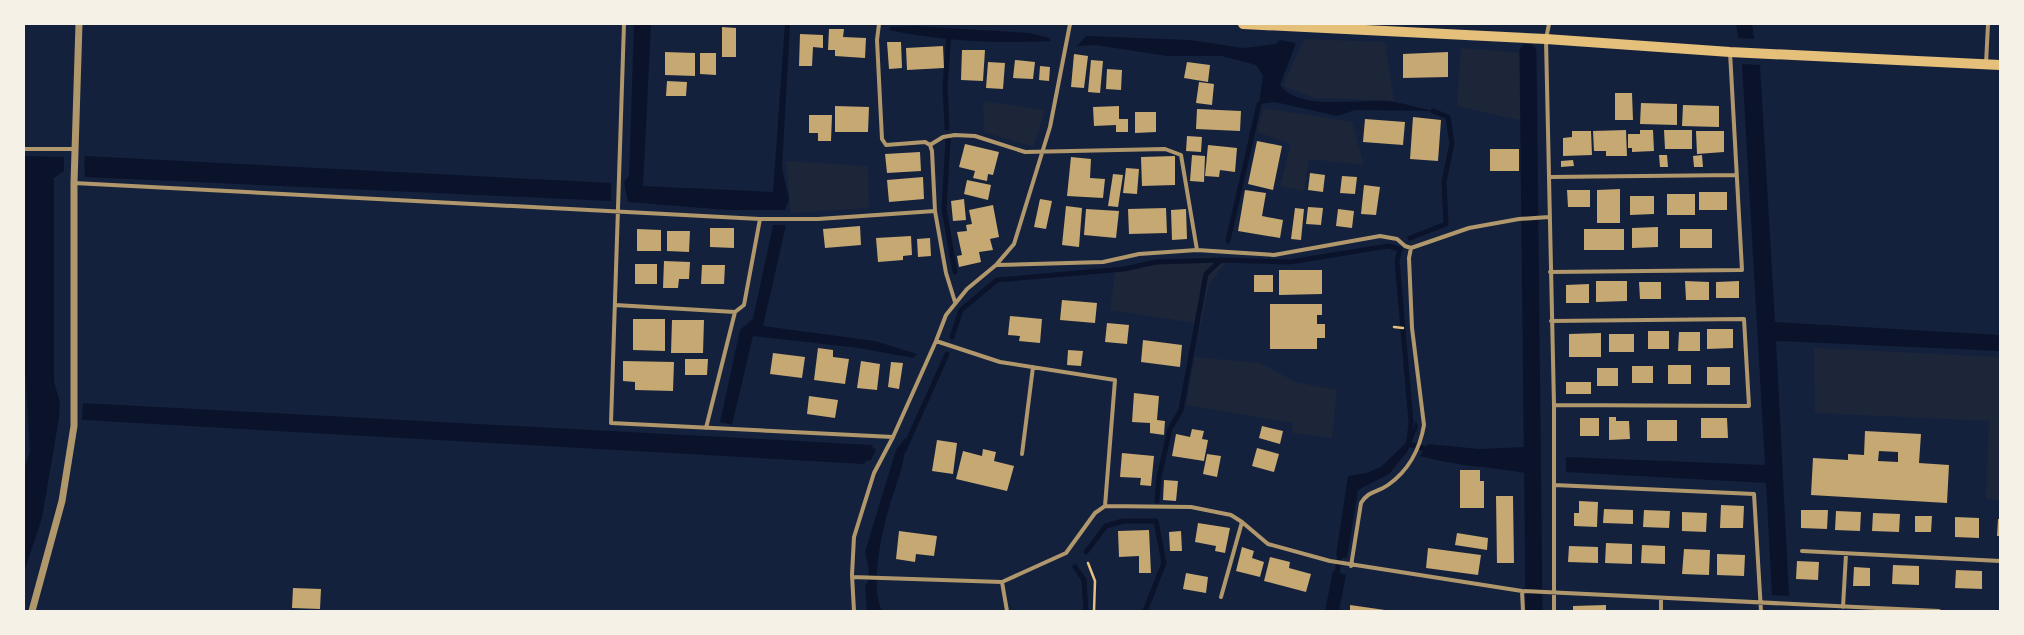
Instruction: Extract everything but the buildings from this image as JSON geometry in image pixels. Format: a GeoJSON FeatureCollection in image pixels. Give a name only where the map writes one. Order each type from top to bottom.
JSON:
{"type":"FeatureCollection","features":[{"type":"Feature","properties":{"kind":"main road"},"geometry":{"type":"LineString","coordinates":[[1243,24],[1546,39],[1730,52],[2000,65]]}},
{"type":"Feature","properties":{"kind":"street"},"geometry":{"type":"LineString","coordinates":[[32,611],[62,501],[74,426],[74,183],[79,24]]}},
{"type":"Feature","properties":{"kind":"street"},"geometry":{"type":"LineString","coordinates":[[624,24],[611,423],[893,437]]}},
{"type":"Feature","properties":{"kind":"street"},"geometry":{"type":"LineString","coordinates":[[879,24],[877,40],[882,139],[886,145],[925,142],[930,145],[932,151],[935,211],[946,273],[955,302]]}},
{"type":"Feature","properties":{"kind":"street"},"geometry":{"type":"LineString","coordinates":[[854,611],[852,577],[854,537],[874,473],[893,437],[946,315],[967,288],[996,265],[1014,244],[1050,127],[1070,24]]}},
{"type":"Feature","properties":{"kind":"street"},"geometry":{"type":"LineString","coordinates":[[1549,24],[1546,39],[1554,405],[1554,611]]}},
{"type":"Feature","properties":{"kind":"street"},"geometry":{"type":"LineString","coordinates":[[1986,64],[1988,24]]}},
{"type":"Feature","properties":{"kind":"street"},"geometry":{"type":"LineString","coordinates":[[1550,272],[1742,270],[1730,52]]}},
{"type":"Feature","properties":{"kind":"street"},"geometry":{"type":"LineString","coordinates":[[930,145],[943,137],[955,135],[975,136],[1025,152],[1165,149],[1180,155],[1197,250]]}},
{"type":"Feature","properties":{"kind":"street"},"geometry":{"type":"LineString","coordinates":[[24,149],[75,149]]}},
{"type":"Feature","properties":{"kind":"street"},"geometry":{"type":"LineString","coordinates":[[1549,177],[1736,175]]}},
{"type":"Feature","properties":{"kind":"street"},"geometry":{"type":"LineString","coordinates":[[74,183],[619,213],[760,219],[818,219],[935,211]]}},
{"type":"Feature","properties":{"kind":"street"},"geometry":{"type":"LineString","coordinates":[[996,265],[1103,262],[1139,254],[1197,250],[1274,255],[1380,236],[1397,239],[1405,246],[1411,248],[1469,228],[1519,219],[1549,217]]}},
{"type":"Feature","properties":{"kind":"street"},"geometry":{"type":"LineString","coordinates":[[706,428],[735,312],[744,305],[760,219]]}},
{"type":"Feature","properties":{"kind":"street"},"geometry":{"type":"LineString","coordinates":[[1351,566],[1361,503],[1366,495],[1387,486],[1407,468],[1422,437],[1424,425],[1412,328],[1409,258],[1411,248]]}},
{"type":"Feature","properties":{"kind":"street"},"geometry":{"type":"LineString","coordinates":[[615,305],[735,312]]}},
{"type":"Feature","properties":{"kind":"street"},"geometry":{"type":"LineString","coordinates":[[1551,321],[1744,319],[1749,406],[1554,405]]}},
{"type":"Feature","properties":{"kind":"street"},"geometry":{"type":"LineString","coordinates":[[936,341],[1000,362],[1115,380],[1105,506]]}},
{"type":"Feature","properties":{"kind":"street"},"geometry":{"type":"LineString","coordinates":[[1022,454],[1033,367]]}},
{"type":"Feature","properties":{"kind":"street"},"geometry":{"type":"LineString","coordinates":[[1554,485],[1754,494],[1761,611]]}},
{"type":"Feature","properties":{"kind":"street"},"geometry":{"type":"LineString","coordinates":[[852,577],[1002,582],[1066,553],[1095,512],[1105,506],[1191,507],[1230,515],[1242,522],[1268,544],[1330,561],[1351,566],[1522,591],[1939,611]]}},
{"type":"Feature","properties":{"kind":"street"},"geometry":{"type":"LineString","coordinates":[[1221,597],[1242,522]]}},
{"type":"Feature","properties":{"kind":"street"},"geometry":{"type":"LineString","coordinates":[[1802,552],[2000,561]]}},
{"type":"Feature","properties":{"kind":"street"},"geometry":{"type":"LineString","coordinates":[[1843,606],[1846,554]]}},
{"type":"Feature","properties":{"kind":"street"},"geometry":{"type":"LineString","coordinates":[[1002,582],[1007,611]]}},
{"type":"Feature","properties":{"kind":"street"},"geometry":{"type":"LineString","coordinates":[[1522,591],[1523,611]]}},
{"type":"Feature","properties":{"kind":"street"},"geometry":{"type":"LineString","coordinates":[[1661,598],[1661,611]]}},
{"type":"Feature","properties":{"kind":"path"},"geometry":{"type":"LineString","coordinates":[[1088,562],[1095,581],[1094,611]]}},
{"type":"Feature","properties":{"kind":"shaded area"},"geometry":{"type":"Polygon","coordinates":[[[634,24],[651,24],[643,186],[773,192],[785,24],[790,24],[782,168],[789,199],[785,210],[727,210],[628,202],[624,182],[629,176],[634,24]]]}},
{"type":"Feature","properties":{"kind":"shaded area"},"geometry":{"type":"Polygon","coordinates":[[[1736,24],[1752,24],[1754,39],[1738,38],[1736,24]]]}},
{"type":"Feature","properties":{"kind":"shaded area"},"geometry":{"type":"Polygon","coordinates":[[[915,26],[1030,33],[1049,38],[1051,41],[970,41],[929,37],[889,30],[891,27],[915,26]]]}},
{"type":"Feature","properties":{"kind":"shaded area"},"geometry":{"type":"Polygon","coordinates":[[[1086,36],[1190,40],[1243,48],[1276,44],[1280,40],[1296,43],[1280,85],[1289,93],[1300,98],[1314,101],[1385,101],[1433,111],[1355,110],[1337,116],[1275,102],[1259,104],[1263,75],[1256,65],[1222,56],[1167,56],[1095,45],[1077,46],[1086,36]]]}},
{"type":"Feature","properties":{"kind":"shaded area"},"geometry":{"type":"Polygon","coordinates":[[[1304,39],[1385,42],[1394,101],[1314,98],[1283,86],[1304,39]]]}},
{"type":"Feature","properties":{"kind":"shaded area"},"geometry":{"type":"Polygon","coordinates":[[[1461,48],[1522,53],[1523,121],[1457,106],[1461,48]]]}},
{"type":"Feature","properties":{"kind":"shaded area"},"geometry":{"type":"Polygon","coordinates":[[[1742,64],[1760,65],[1775,322],[2000,335],[2000,351],[1776,341],[1789,596],[1772,595],[1766,483],[1566,472],[1566,457],[1765,465],[1742,64]]]}},
{"type":"Feature","properties":{"kind":"shaded area"},"geometry":{"type":"Polygon","coordinates":[[[983,101],[1045,110],[1033,147],[984,132],[983,101]]]}},
{"type":"Feature","properties":{"kind":"shaded area"},"geometry":{"type":"Polygon","coordinates":[[[1264,108],[1352,122],[1364,165],[1309,159],[1304,191],[1280,186],[1291,144],[1257,132],[1264,108]]]}},
{"type":"Feature","properties":{"kind":"shaded area"},"geometry":{"type":"Polygon","coordinates":[[[24,156],[64,157],[64,171],[54,178],[54,382],[60,402],[59,418],[42,518],[24,573],[24,469],[30,452],[24,355],[24,156]]]}},
{"type":"Feature","properties":{"kind":"shaded area"},"geometry":{"type":"Polygon","coordinates":[[[85,156],[611,183],[611,201],[85,177],[85,156]]]}},
{"type":"Feature","properties":{"kind":"shaded area"},"geometry":{"type":"Polygon","coordinates":[[[786,161],[868,166],[869,208],[791,213],[786,161]]]}},
{"type":"Feature","properties":{"kind":"shaded area"},"geometry":{"type":"Polygon","coordinates":[[[773,225],[786,225],[763,326],[875,341],[917,354],[913,358],[858,348],[753,336],[732,425],[720,422],[740,330],[753,319],[773,225]]]}},
{"type":"Feature","properties":{"kind":"shaded area"},"geometry":{"type":"Polygon","coordinates":[[[1209,256],[1226,262],[1209,285],[1201,324],[1110,310],[1116,267],[1209,256]]]}},
{"type":"Feature","properties":{"kind":"shaded area"},"geometry":{"type":"Polygon","coordinates":[[[1814,348],[2000,357],[2000,500],[1986,499],[1989,421],[1815,413],[1814,348]]]}},
{"type":"Feature","properties":{"kind":"shaded area"},"geometry":{"type":"Polygon","coordinates":[[[1195,357],[1260,363],[1296,382],[1337,390],[1332,438],[1292,433],[1293,423],[1186,405],[1195,357]]]}},
{"type":"Feature","properties":{"kind":"shaded area"},"geometry":{"type":"Polygon","coordinates":[[[83,403],[873,445],[872,448],[876,449],[871,460],[866,461],[864,464],[82,420],[83,403]]]}},
{"type":"Feature","properties":{"kind":"shaded area"},"geometry":{"type":"Polygon","coordinates":[[[1416,421],[1418,427],[1407,452],[1389,474],[1358,490],[1347,558],[1336,556],[1348,476],[1366,473],[1381,467],[1407,442],[1416,421]]]}},
{"type":"Feature","properties":{"kind":"shaded area"},"geometry":{"type":"Polygon","coordinates":[[[906,437],[906,447],[900,474],[885,522],[878,562],[877,590],[882,611],[867,611],[865,586],[868,582],[869,570],[865,552],[896,450],[906,437]]]}},
{"type":"Feature","properties":{"kind":"shaded area"},"geometry":{"type":"Polygon","coordinates":[[[1428,444],[1479,449],[1526,447],[1526,473],[1459,464],[1420,456],[1428,444]]]}},
{"type":"Feature","properties":{"kind":"shaded area"},"geometry":{"type":"Polygon","coordinates":[[[1333,571],[1346,575],[1339,611],[1325,611],[1333,571]]]}},
{"type":"Feature","properties":{"kind":"waterway"},"geometry":{"type":"LineString","coordinates":[[947,128],[945,86],[949,34]]}},
{"type":"Feature","properties":{"kind":"waterway"},"geometry":{"type":"LineString","coordinates":[[1528,52],[1534,611]]}},
{"type":"Feature","properties":{"kind":"waterway"},"geometry":{"type":"LineString","coordinates":[[1228,241],[1259,104]]}},
{"type":"Feature","properties":{"kind":"waterway"},"geometry":{"type":"LineString","coordinates":[[1410,238],[1446,224],[1444,182],[1452,143],[1448,117],[1433,111]]}},
{"type":"Feature","properties":{"kind":"waterway"},"geometry":{"type":"LineString","coordinates":[[948,140],[944,209],[955,272]]}},
{"type":"Feature","properties":{"kind":"waterway"},"geometry":{"type":"LineString","coordinates":[[952,337],[961,310],[997,280],[1124,269],[1156,262],[1221,260],[1290,262],[1388,246],[1400,249],[1397,261],[1411,422],[1409,441]]}},
{"type":"Feature","properties":{"kind":"waterway"},"geometry":{"type":"LineString","coordinates":[[1157,501],[1159,477],[1170,429],[1181,410],[1206,274],[1221,260]]}},
{"type":"Feature","properties":{"kind":"waterway"},"geometry":{"type":"LineString","coordinates":[[904,450],[947,354]]}},
{"type":"Feature","properties":{"kind":"waterway"},"geometry":{"type":"LineString","coordinates":[[1408,444],[1430,450]]}},
{"type":"Feature","properties":{"kind":"waterway"},"geometry":{"type":"LineString","coordinates":[[1086,552],[1106,526],[1123,521],[1156,521],[1164,563],[1145,611]]}},
{"type":"Feature","properties":{"kind":"waterway"},"geometry":{"type":"LineString","coordinates":[[1336,578],[1341,551]]}},
{"type":"Feature","properties":{"kind":"waterway"},"geometry":{"type":"LineString","coordinates":[[1075,567],[1084,580],[1086,611]]}}]}
